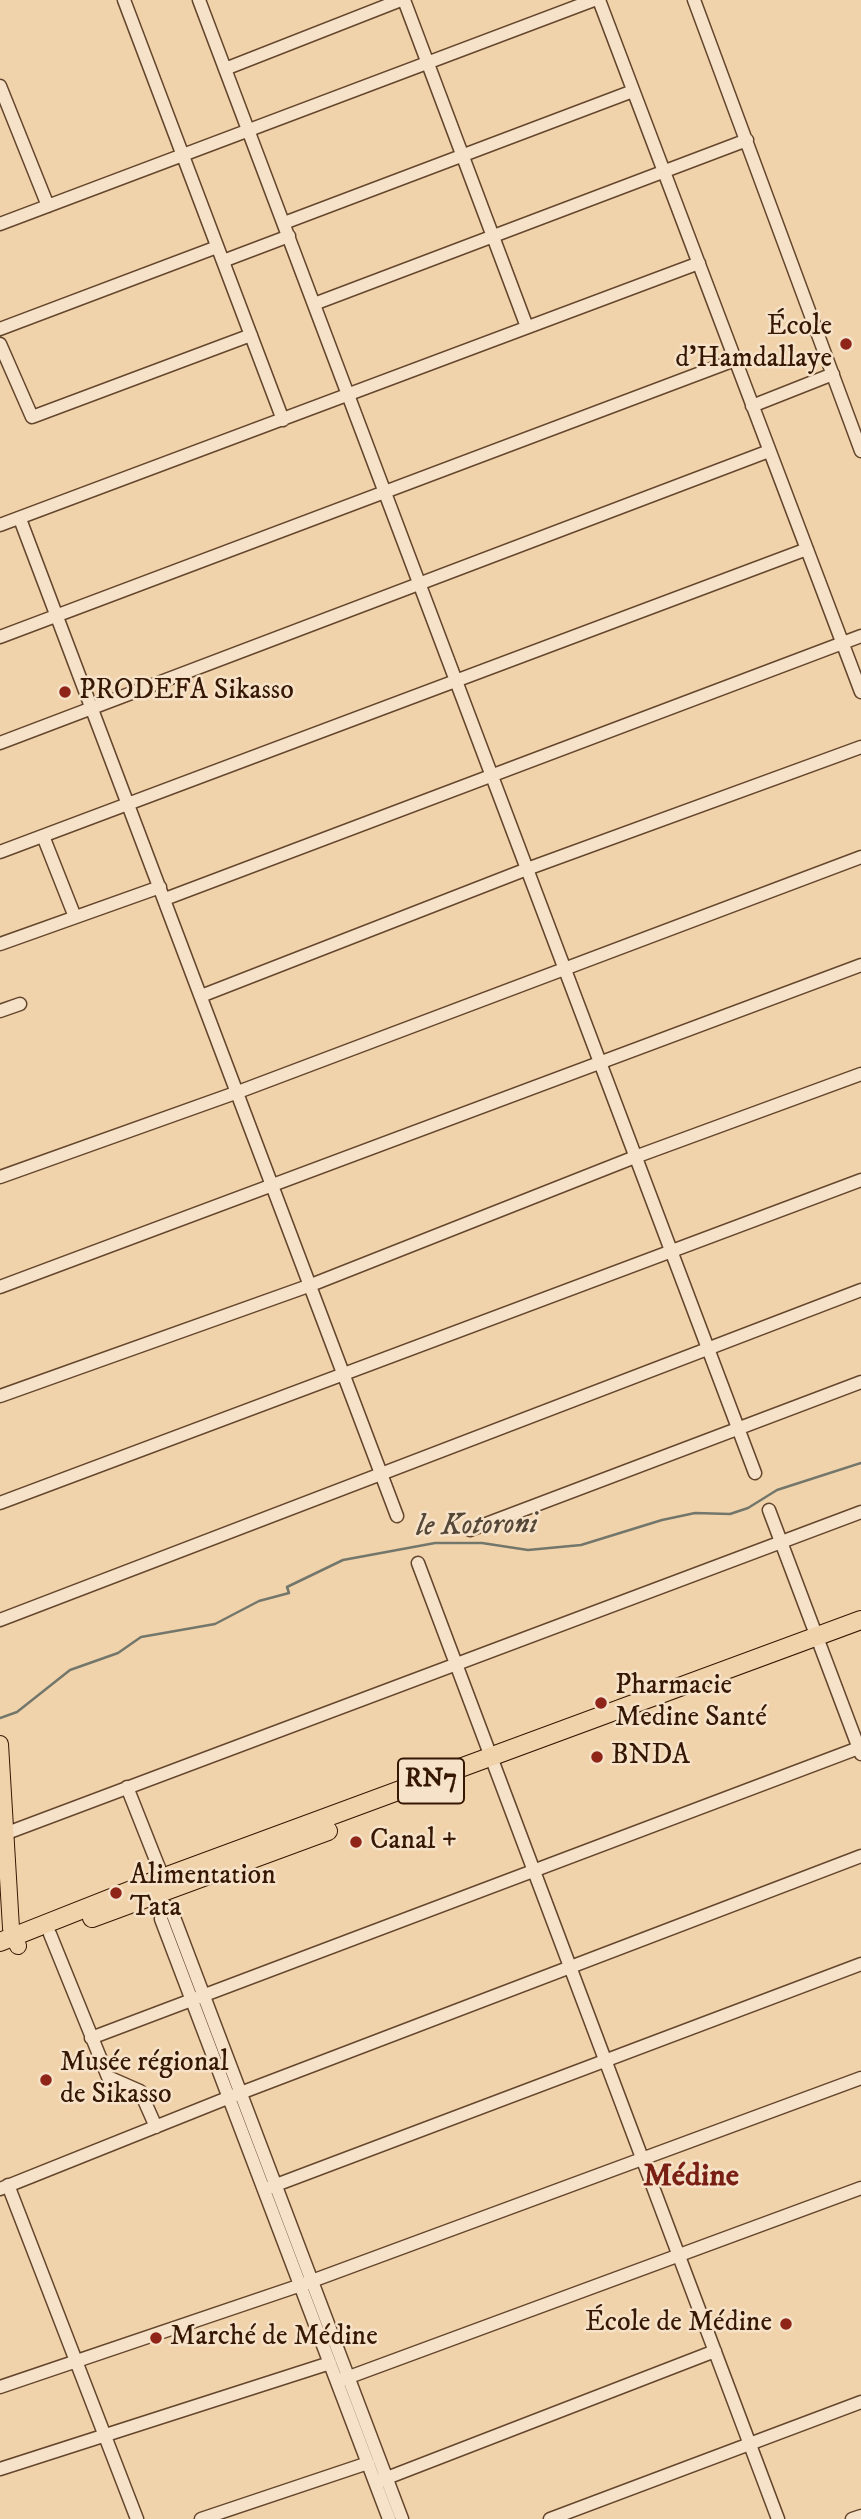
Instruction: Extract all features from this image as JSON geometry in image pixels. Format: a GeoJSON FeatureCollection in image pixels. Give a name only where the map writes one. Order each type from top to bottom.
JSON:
{"type":"FeatureCollection","features":[{"type":"Feature","properties":{"kind":"highway","name":"RN7"},"geometry":{"type":"LineString","coordinates":[[819,1643],[861,1620]]}},
{"type":"Feature","properties":{"kind":"highway","name":"RN7"},"geometry":{"type":"LineString","coordinates":[[10,1941],[50,1934],[161,1889],[819,1643],[861,1633]]}},
{"type":"Feature","properties":{"kind":"highway","name":"RN7"},"geometry":{"type":"LineString","coordinates":[[0,1953],[10,1941],[161,1889]]}},
{"type":"Feature","properties":{"kind":"main road"},"geometry":{"type":"LineString","coordinates":[[0,1744],[10,1941]]}},
{"type":"Feature","properties":{"kind":"street"},"geometry":{"type":"LineString","coordinates":[[124,0],[283,420]]}},
{"type":"Feature","properties":{"kind":"street"},"geometry":{"type":"LineString","coordinates":[[199,0],[755,1473]]}},
{"type":"Feature","properties":{"kind":"street"},"geometry":{"type":"LineString","coordinates":[[225,69],[403,0],[527,327]]}},
{"type":"Feature","properties":{"kind":"street"},"geometry":{"type":"LineString","coordinates":[[0,224],[596,0],[699,263],[861,692]]}},
{"type":"Feature","properties":{"kind":"street"},"geometry":{"type":"LineString","coordinates":[[694,0],[861,451]]}},
{"type":"Feature","properties":{"kind":"street"},"geometry":{"type":"LineString","coordinates":[[0,86],[48,206]]}},
{"type":"Feature","properties":{"kind":"street"},"geometry":{"type":"LineString","coordinates":[[284,223],[633,91]]}},
{"type":"Feature","properties":{"kind":"street"},"geometry":{"type":"LineString","coordinates":[[314,304],[747,140]]}},
{"type":"Feature","properties":{"kind":"street"},"geometry":{"type":"LineString","coordinates":[[223,261],[289,236]]}},
{"type":"Feature","properties":{"kind":"street"},"geometry":{"type":"LineString","coordinates":[[0,329],[217,247]]}},
{"type":"Feature","properties":{"kind":"street"},"geometry":{"type":"LineString","coordinates":[[0,525],[699,263]]}},
{"type":"Feature","properties":{"kind":"street"},"geometry":{"type":"LineString","coordinates":[[0,344],[32,417],[251,335]]}},
{"type":"Feature","properties":{"kind":"street"},"geometry":{"type":"LineString","coordinates":[[0,637],[735,360]]}},
{"type":"Feature","properties":{"kind":"street"},"geometry":{"type":"LineString","coordinates":[[752,407],[833,374]]}},
{"type":"Feature","properties":{"kind":"street"},"geometry":{"type":"LineString","coordinates":[[0,743],[769,451]]}},
{"type":"Feature","properties":{"kind":"street"},"geometry":{"type":"LineString","coordinates":[[20,519],[397,1516]]}},
{"type":"Feature","properties":{"kind":"street"},"geometry":{"type":"LineString","coordinates":[[0,852],[807,549]]}},
{"type":"Feature","properties":{"kind":"street"},"geometry":{"type":"LineString","coordinates":[[0,944],[75,917],[162,893],[493,775],[861,636]]}},
{"type":"Feature","properties":{"kind":"street"},"geometry":{"type":"LineString","coordinates":[[201,996],[527,869],[861,747]]}},
{"type":"Feature","properties":{"kind":"street"},"geometry":{"type":"LineString","coordinates":[[43,836],[75,917]]}},
{"type":"Feature","properties":{"kind":"street"},"geometry":{"type":"LineString","coordinates":[[0,1177],[237,1092],[861,857]]}},
{"type":"Feature","properties":{"kind":"street"},"geometry":{"type":"LineString","coordinates":[[0,1287],[272,1188],[861,965]]}},
{"type":"Feature","properties":{"kind":"street"},"geometry":{"type":"LineString","coordinates":[[0,1011],[20,1004]]}},
{"type":"Feature","properties":{"kind":"street"},"geometry":{"type":"LineString","coordinates":[[0,1396],[310,1285],[635,1157],[861,1074]]}},
{"type":"Feature","properties":{"kind":"street"},"geometry":{"type":"LineString","coordinates":[[0,1503],[861,1180]]}},
{"type":"Feature","properties":{"kind":"street"},"geometry":{"type":"LineString","coordinates":[[0,1620],[380,1472],[861,1290]]}},
{"type":"Feature","properties":{"kind":"street"},"geometry":{"type":"LineString","coordinates":[[470,1530],[861,1382]]}},
{"type":"Feature","properties":{"kind":"street"},"geometry":{"type":"LineString","coordinates":[[91,2038],[860,1750],[769,1510]]}},
{"type":"Feature","properties":{"kind":"street"},"geometry":{"type":"LineString","coordinates":[[4,1823],[127,1787],[861,1512]]}},
{"type":"Feature","properties":{"kind":"street"},"geometry":{"type":"LineString","coordinates":[[418,1563],[491,1765],[571,1968],[778,2519]]}},
{"type":"Feature","properties":{"kind":"street"},"geometry":{"type":"LineString","coordinates":[[127,1787],[161,1889],[161,1919],[198,1998],[235,2095],[381,2481],[389,2519]]}},
{"type":"Feature","properties":{"kind":"street"},"geometry":{"type":"LineString","coordinates":[[137,2519],[76,2360],[4,2187],[235,2095],[861,1856]]}},
{"type":"Feature","properties":{"kind":"street"},"geometry":{"type":"LineString","coordinates":[[50,1934],[108,2077],[140,2091],[156,2127]]}},
{"type":"Feature","properties":{"kind":"street"},"geometry":{"type":"LineString","coordinates":[[270,2188],[861,1964]]}},
{"type":"Feature","properties":{"kind":"street"},"geometry":{"type":"LineString","coordinates":[[0,2386],[306,2283],[861,2078]]}},
{"type":"Feature","properties":{"kind":"street"},"geometry":{"type":"LineString","coordinates":[[343,2380],[861,2188]]}},
{"type":"Feature","properties":{"kind":"street"},"geometry":{"type":"LineString","coordinates":[[306,2283],[330,2362],[343,2380],[368,2463],[402,2519]]}},
{"type":"Feature","properties":{"kind":"street"},"geometry":{"type":"LineString","coordinates":[[381,2481],[715,2351]]}},
{"type":"Feature","properties":{"kind":"street"},"geometry":{"type":"LineString","coordinates":[[0,2469],[106,2437],[330,2362]]}},
{"type":"Feature","properties":{"kind":"street"},"geometry":{"type":"LineString","coordinates":[[550,2519],[861,2402]]}},
{"type":"Feature","properties":{"kind":"street"},"geometry":{"type":"LineString","coordinates":[[201,2519],[368,2463]]}},
{"type":"Feature","properties":{"kind":"street"},"geometry":{"type":"LineString","coordinates":[[852,2519],[861,2516]]}},
{"type":"Feature","properties":{"kind":"waterway","name":"le Kotoroni"},"geometry":{"type":"LineString","coordinates":[[0,1718],[17,1712],[70,1670],[118,1653],[141,1637],[215,1624],[259,1601],[289,1593],[287,1587],[343,1560],[435,1543],[482,1543],[528,1550],[581,1545],[662,1520],[695,1513],[730,1514],[748,1508],[777,1490],[861,1463]]}},
{"type":"Feature","properties":{"kind":"place","name":"École d'Hamdallaye"},"geometry":{"type":"Point","coordinates":[846,344]}},
{"type":"Feature","properties":{"kind":"place","name":"PRODEFA Sikasso"},"geometry":{"type":"Point","coordinates":[65,692]}},
{"type":"Feature","properties":{"kind":"place","name":"Pharmacie Medine Santé"},"geometry":{"type":"Point","coordinates":[601,1703]}},
{"type":"Feature","properties":{"kind":"place","name":"BNDA"},"geometry":{"type":"Point","coordinates":[597,1757]}},
{"type":"Feature","properties":{"kind":"place","name":"Canal +"},"geometry":{"type":"Point","coordinates":[356,1842]}},
{"type":"Feature","properties":{"kind":"place","name":"Alimentation Tata"},"geometry":{"type":"Point","coordinates":[116,1893]}},
{"type":"Feature","properties":{"kind":"place","name":"Musée régional de Sikasso"},"geometry":{"type":"Point","coordinates":[46,2080]}},
{"type":"Feature","properties":{"kind":"place","name":"École de Médine"},"geometry":{"type":"Point","coordinates":[786,2324]}},
{"type":"Feature","properties":{"kind":"place","name":"Marché de Médine"},"geometry":{"type":"Point","coordinates":[156,2338]}},
{"type":"Feature","properties":{"kind":"district","name":"Médine"},"geometry":{"type":"Point","coordinates":[691,2178]}}]}
